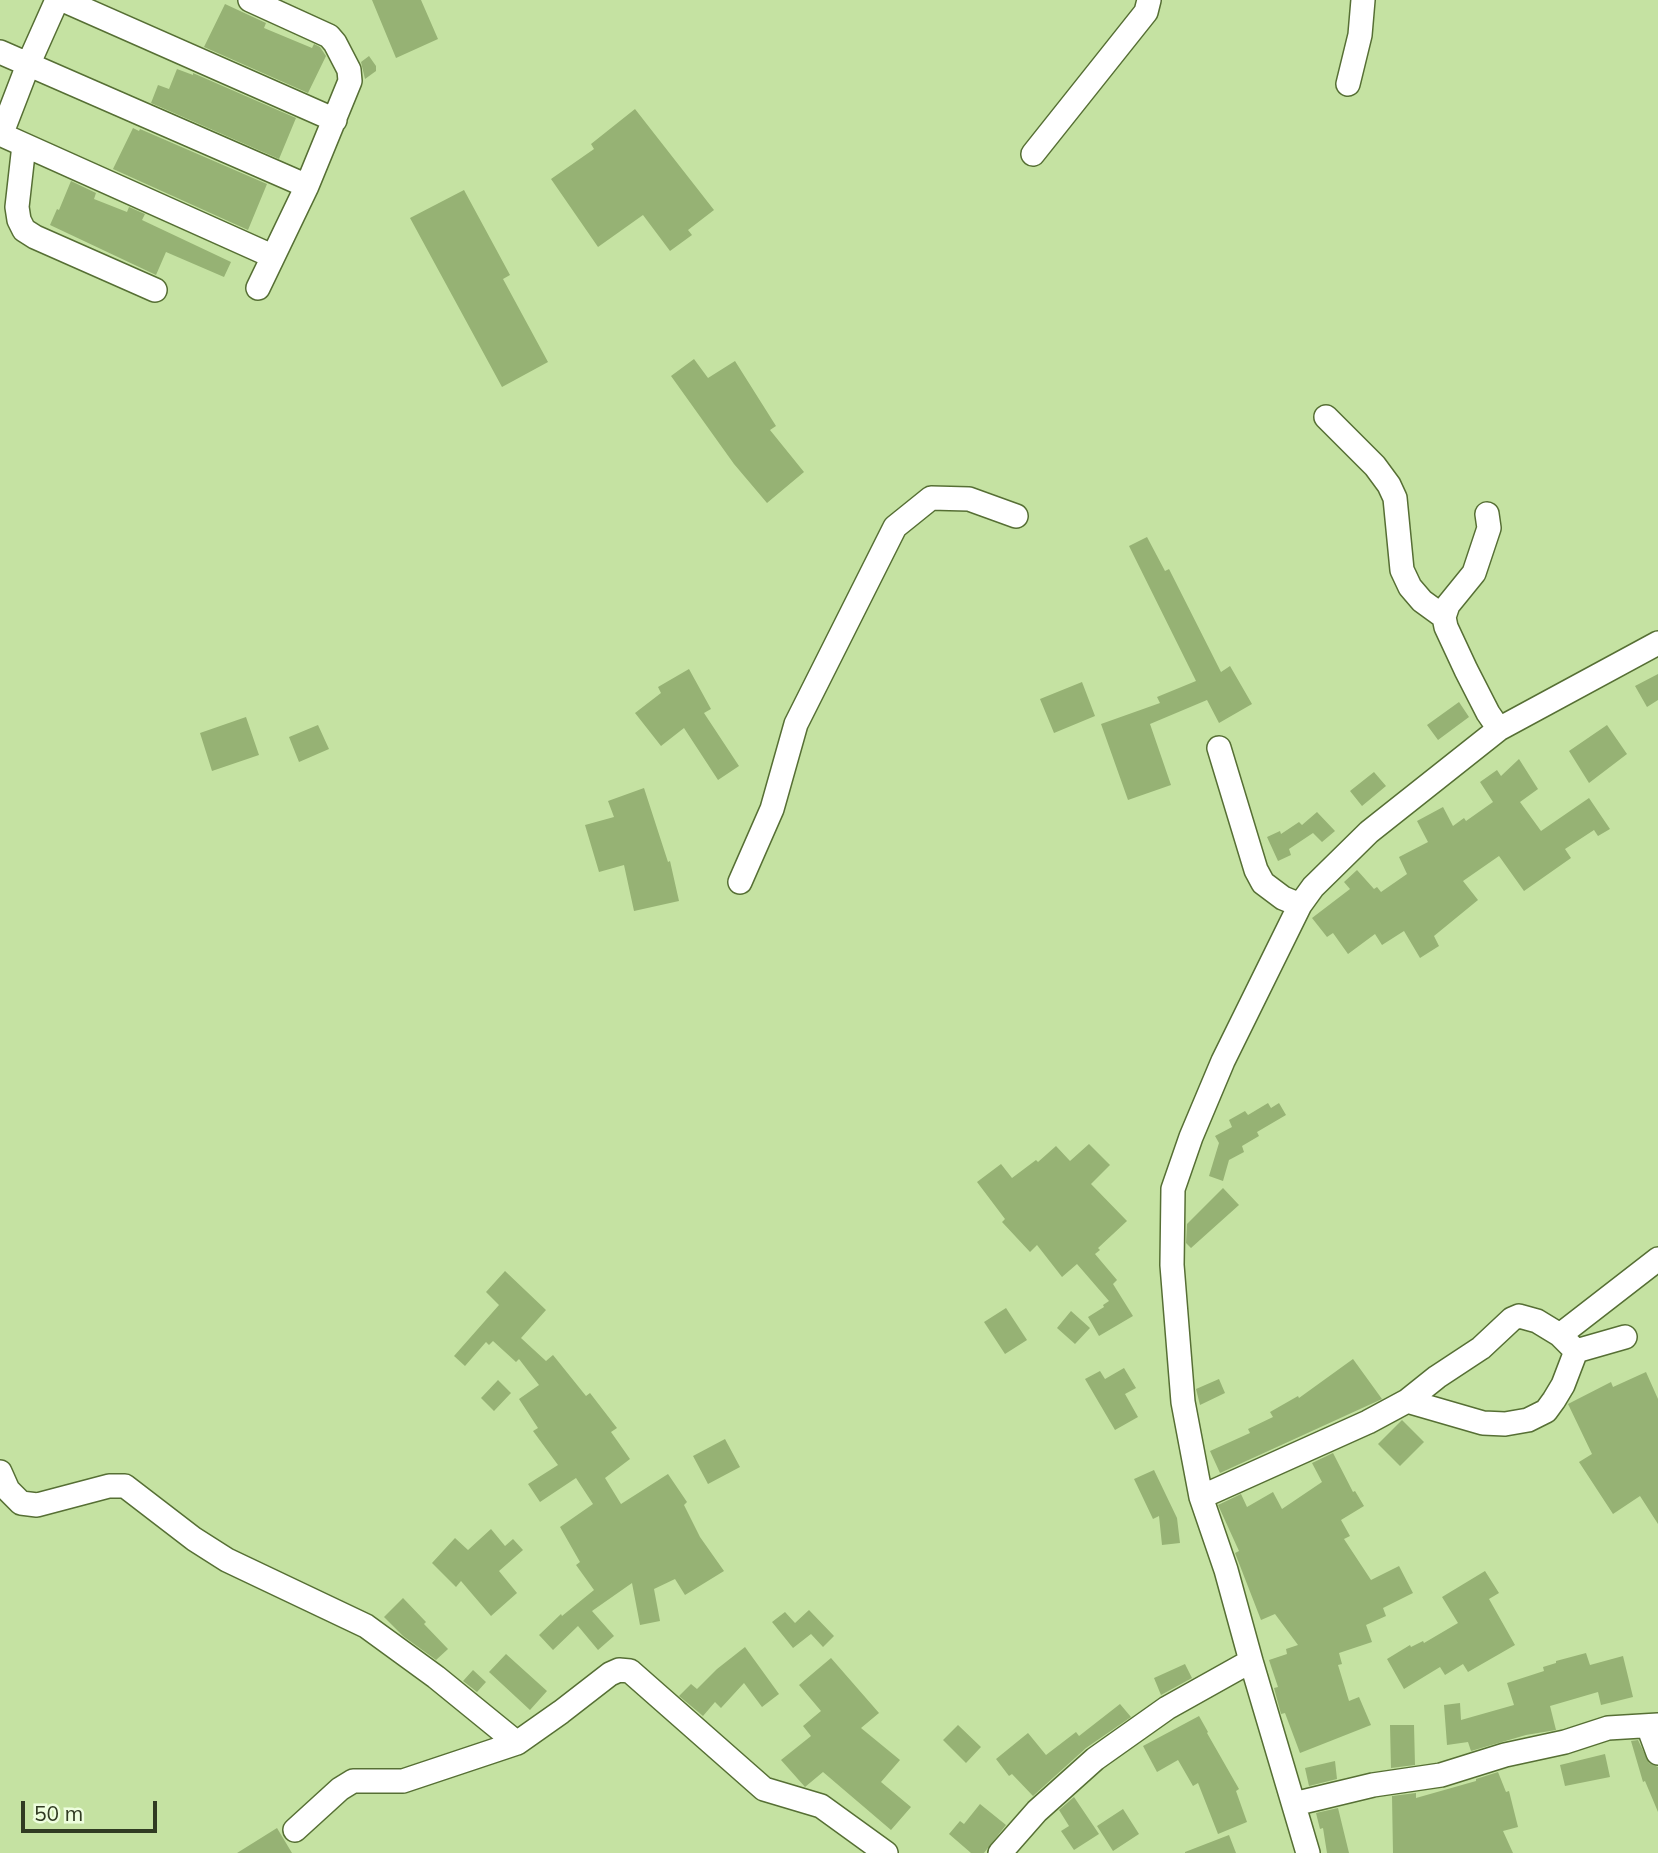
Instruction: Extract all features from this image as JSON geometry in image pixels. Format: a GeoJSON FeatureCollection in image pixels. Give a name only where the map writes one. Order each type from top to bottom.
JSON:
{"type":"FeatureCollection","features":[{"type":"Feature","properties":{"kind":"street"},"geometry":{"type":"LineString","coordinates":[[57,0],[0,134],[272,256]]}},
{"type":"Feature","properties":{"kind":"street"},"geometry":{"type":"LineString","coordinates":[[63,0],[335,120]]}},
{"type":"Feature","properties":{"kind":"street"},"geometry":{"type":"LineString","coordinates":[[250,0],[328,36],[349,71],[350,82],[307,186],[258,288]]}},
{"type":"Feature","properties":{"kind":"street"},"geometry":{"type":"LineString","coordinates":[[288,0],[299,22]]}},
{"type":"Feature","properties":{"kind":"street"},"geometry":{"type":"LineString","coordinates":[[1033,154],[1146,12],[1149,0]]}},
{"type":"Feature","properties":{"kind":"street"},"geometry":{"type":"LineString","coordinates":[[1348,83],[1360,35],[1363,0]]}},
{"type":"Feature","properties":{"kind":"street"},"geometry":{"type":"LineString","coordinates":[[0,52],[307,186]]}},
{"type":"Feature","properties":{"kind":"street"},"geometry":{"type":"LineString","coordinates":[[24,145],[17,207],[24,230],[155,290]]}},
{"type":"Feature","properties":{"kind":"street"},"geometry":{"type":"LineString","coordinates":[[1326,417],[1375,466],[1389,485],[1395,498],[1402,570],[1410,587],[1422,601],[1444,617]]}},
{"type":"Feature","properties":{"kind":"street"},"geometry":{"type":"LineString","coordinates":[[740,882],[772,809],[796,724],[895,527],[931,498],[970,499],[1016,516]]}},
{"type":"Feature","properties":{"kind":"street"},"geometry":{"type":"LineString","coordinates":[[1487,514],[1489,528],[1474,573],[1448,605],[1444,617],[1466,670],[1493,721]]}},
{"type":"Feature","properties":{"kind":"street"},"geometry":{"type":"LineString","coordinates":[[1308,1853],[1226,1570],[1201,1497],[1183,1402],[1172,1265],[1173,1189],[1191,1137],[1292,901],[1327,873],[1493,721],[1658,643]]}},
{"type":"Feature","properties":{"kind":"street"},"geometry":{"type":"LineString","coordinates":[[1219,748],[1251,860],[1263,883],[1292,901]]}},
{"type":"Feature","properties":{"kind":"street"},"geometry":{"type":"LineString","coordinates":[[1407,1401],[1483,1423],[1505,1424],[1528,1420],[1546,1411],[1563,1385],[1568,1343],[1658,1259]]}},
{"type":"Feature","properties":{"kind":"street"},"geometry":{"type":"LineString","coordinates":[[1201,1497],[1368,1422],[1407,1401],[1481,1348],[1511,1319],[1528,1317],[1568,1343],[1625,1337]]}},
{"type":"Feature","properties":{"kind":"street"},"geometry":{"type":"LineString","coordinates":[[0,1472],[8,1490],[21,1503],[37,1506],[109,1486],[125,1486],[194,1539],[227,1560],[366,1626],[436,1677],[517,1743]]}},
{"type":"Feature","properties":{"kind":"street"},"geometry":{"type":"LineString","coordinates":[[1000,1853],[1037,1811],[1095,1759],[1167,1708],[1251,1661]]}},
{"type":"Feature","properties":{"kind":"street"},"geometry":{"type":"LineString","coordinates":[[295,1829],[340,1789],[353,1781],[403,1781],[517,1743],[619,1670],[630,1671],[764,1789],[821,1806],[886,1853]]}},
{"type":"Feature","properties":{"kind":"street"},"geometry":{"type":"LineString","coordinates":[[1294,1804],[1373,1785],[1441,1775],[1608,1728],[1653,1726],[1658,1753]]}},
{"type":"Feature","properties":{"kind":"building"},"geometry":{"type":"Polygon","coordinates":[[[372,0],[421,0],[438,39],[396,58],[372,0]]]}},
{"type":"Feature","properties":{"kind":"building"},"geometry":{"type":"Polygon","coordinates":[[[225,4],[266,23],[264,28],[312,48],[314,44],[320,47],[326,56],[308,93],[204,47],[225,4]]]}},
{"type":"Feature","properties":{"kind":"building"},"geometry":{"type":"Polygon","coordinates":[[[369,56],[376,66],[376,71],[365,79],[361,62],[369,56]]]}},
{"type":"Feature","properties":{"kind":"building"},"geometry":{"type":"Polygon","coordinates":[[[177,69],[193,73],[296,118],[279,159],[151,103],[158,85],[169,89],[177,69]]]}},
{"type":"Feature","properties":{"kind":"building"},"geometry":{"type":"Polygon","coordinates":[[[635,109],[714,210],[688,230],[692,235],[670,251],[643,215],[598,247],[551,179],[594,149],[591,144],[635,109]]]}},
{"type":"Feature","properties":{"kind":"building"},"geometry":{"type":"Polygon","coordinates":[[[133,128],[267,184],[248,230],[113,169],[133,128]]]}},
{"type":"Feature","properties":{"kind":"building"},"geometry":{"type":"Polygon","coordinates":[[[71,181],[96,193],[94,199],[127,212],[129,207],[145,214],[142,220],[231,262],[224,277],[166,252],[156,275],[50,225],[71,181]]]}},
{"type":"Feature","properties":{"kind":"building"},"geometry":{"type":"Polygon","coordinates":[[[464,190],[510,275],[503,279],[548,362],[502,387],[410,218],[464,190]]]}},
{"type":"Feature","properties":{"kind":"building"},"geometry":{"type":"Polygon","coordinates":[[[694,359],[708,378],[735,361],[776,426],[770,430],[804,472],[767,503],[734,464],[671,376],[694,359]]]}},
{"type":"Feature","properties":{"kind":"building"},"geometry":{"type":"Polygon","coordinates":[[[1147,537],[1165,571],[1169,569],[1221,672],[1230,666],[1252,704],[1219,723],[1207,700],[1150,724],[1171,785],[1128,800],[1101,724],[1160,703],[1157,697],[1196,681],[1129,546],[1147,537]]]}},
{"type":"Feature","properties":{"kind":"building"},"geometry":{"type":"Polygon","coordinates":[[[689,669],[711,709],[704,713],[739,766],[718,780],[684,728],[661,746],[635,713],[661,693],[658,687],[689,669]]]}},
{"type":"Feature","properties":{"kind":"building"},"geometry":{"type":"Polygon","coordinates":[[[1658,674],[1658,700],[1647,707],[1635,686],[1658,674]]]}},
{"type":"Feature","properties":{"kind":"building"},"geometry":{"type":"Polygon","coordinates":[[[1082,682],[1095,716],[1054,733],[1040,699],[1082,682]]]}},
{"type":"Feature","properties":{"kind":"building"},"geometry":{"type":"Polygon","coordinates":[[[1459,702],[1469,717],[1438,740],[1427,725],[1459,702]]]}},
{"type":"Feature","properties":{"kind":"building"},"geometry":{"type":"Polygon","coordinates":[[[246,717],[259,755],[212,771],[200,733],[246,717]]]}},
{"type":"Feature","properties":{"kind":"building"},"geometry":{"type":"Polygon","coordinates":[[[318,725],[329,749],[299,762],[289,737],[318,725]]]}},
{"type":"Feature","properties":{"kind":"building"},"geometry":{"type":"Polygon","coordinates":[[[1607,725],[1627,754],[1589,783],[1569,751],[1607,725]]]}},
{"type":"Feature","properties":{"kind":"building"},"geometry":{"type":"Polygon","coordinates":[[[1519,759],[1538,789],[1520,802],[1541,831],[1589,798],[1610,829],[1598,836],[1594,830],[1565,849],[1571,858],[1524,891],[1499,856],[1463,881],[1478,900],[1434,936],[1439,946],[1420,958],[1404,931],[1382,945],[1375,934],[1348,954],[1333,933],[1327,937],[1312,918],[1350,889],[1344,882],[1357,870],[1374,889],[1377,887],[1381,892],[1407,874],[1399,857],[1428,842],[1417,821],[1443,807],[1453,826],[1464,818],[1466,821],[1493,802],[1480,782],[1497,770],[1501,776],[1519,759]]]}},
{"type":"Feature","properties":{"kind":"building"},"geometry":{"type":"Polygon","coordinates":[[[1374,772],[1386,786],[1362,806],[1350,791],[1374,772]]]}},
{"type":"Feature","properties":{"kind":"building"},"geometry":{"type":"Polygon","coordinates":[[[644,788],[668,862],[670,861],[679,901],[634,911],[624,865],[599,872],[585,825],[614,817],[608,801],[644,788]]]}},
{"type":"Feature","properties":{"kind":"building"},"geometry":{"type":"Polygon","coordinates":[[[1317,812],[1335,831],[1322,842],[1313,833],[1289,849],[1291,855],[1278,861],[1267,837],[1280,831],[1281,834],[1299,822],[1302,825],[1317,812]]]}},
{"type":"Feature","properties":{"kind":"building"},"geometry":{"type":"Polygon","coordinates":[[[1268,1103],[1271,1108],[1279,1103],[1286,1115],[1257,1132],[1259,1136],[1242,1146],[1244,1152],[1229,1160],[1223,1181],[1209,1176],[1219,1143],[1215,1136],[1232,1127],[1229,1120],[1245,1111],[1248,1115],[1268,1103]]]}},
{"type":"Feature","properties":{"kind":"building"},"geometry":{"type":"Polygon","coordinates":[[[1089,1144],[1110,1165],[1091,1184],[1127,1221],[1095,1254],[1117,1280],[1113,1284],[1133,1316],[1099,1336],[1088,1317],[1109,1301],[1077,1264],[1062,1277],[1037,1245],[1030,1252],[1002,1222],[1005,1219],[977,1182],[1001,1164],[1012,1178],[1036,1160],[1038,1162],[1056,1146],[1070,1161],[1089,1144]]]}},
{"type":"Feature","properties":{"kind":"building"},"geometry":{"type":"Polygon","coordinates":[[[1223,1188],[1239,1205],[1191,1248],[1186,1243],[1187,1224],[1223,1188]]]}},
{"type":"Feature","properties":{"kind":"building"},"geometry":{"type":"Polygon","coordinates":[[[505,1271],[546,1310],[521,1338],[546,1361],[553,1355],[586,1396],[590,1393],[617,1428],[611,1432],[630,1459],[605,1478],[621,1504],[668,1474],[687,1502],[684,1505],[700,1537],[724,1571],[685,1595],[675,1579],[654,1589],[660,1621],[640,1625],[632,1583],[592,1611],[614,1636],[598,1650],[578,1626],[553,1650],[539,1635],[561,1614],[562,1616],[594,1590],[576,1565],[580,1562],[560,1527],[593,1504],[576,1478],[540,1502],[528,1484],[558,1465],[533,1431],[538,1428],[519,1399],[539,1385],[519,1359],[516,1362],[493,1341],[489,1345],[486,1342],[465,1366],[454,1356],[499,1305],[486,1292],[505,1271]]]}},
{"type":"Feature","properties":{"kind":"building"},"geometry":{"type":"Polygon","coordinates":[[[1006,1308],[1027,1340],[1005,1354],[984,1322],[1006,1308]]]}},
{"type":"Feature","properties":{"kind":"building"},"geometry":{"type":"Polygon","coordinates":[[[1071,1311],[1090,1328],[1075,1344],[1057,1328],[1071,1311]]]}},
{"type":"Feature","properties":{"kind":"building"},"geometry":{"type":"Polygon","coordinates":[[[1353,1359],[1382,1399],[1220,1473],[1210,1451],[1250,1433],[1248,1429],[1273,1417],[1270,1412],[1298,1396],[1299,1398],[1353,1359]]]}},
{"type":"Feature","properties":{"kind":"building"},"geometry":{"type":"Polygon","coordinates":[[[1124,1368],[1136,1388],[1125,1394],[1138,1417],[1115,1430],[1085,1379],[1100,1371],[1105,1379],[1124,1368]]]}},
{"type":"Feature","properties":{"kind":"building"},"geometry":{"type":"Polygon","coordinates":[[[1646,1372],[1658,1399],[1658,1524],[1640,1496],[1613,1514],[1579,1462],[1592,1454],[1568,1404],[1611,1382],[1613,1387],[1646,1372]]]}},
{"type":"Feature","properties":{"kind":"building"},"geometry":{"type":"Polygon","coordinates":[[[1219,1379],[1225,1393],[1200,1405],[1196,1389],[1219,1379]]]}},
{"type":"Feature","properties":{"kind":"building"},"geometry":{"type":"Polygon","coordinates":[[[498,1380],[511,1393],[494,1411],[481,1398],[498,1380]]]}},
{"type":"Feature","properties":{"kind":"building"},"geometry":{"type":"Polygon","coordinates":[[[1402,1420],[1424,1442],[1400,1466],[1378,1444],[1402,1420]]]}},
{"type":"Feature","properties":{"kind":"building"},"geometry":{"type":"Polygon","coordinates":[[[725,1439],[740,1467],[708,1484],[693,1456],[725,1439]]]}},
{"type":"Feature","properties":{"kind":"building"},"geometry":{"type":"Polygon","coordinates":[[[1333,1453],[1353,1492],[1355,1491],[1364,1506],[1341,1520],[1350,1536],[1344,1539],[1371,1580],[1399,1566],[1413,1593],[1383,1608],[1386,1616],[1366,1625],[1372,1642],[1339,1653],[1342,1664],[1338,1665],[1349,1701],[1359,1697],[1371,1725],[1300,1753],[1285,1713],[1281,1714],[1274,1688],[1278,1687],[1269,1660],[1287,1654],[1286,1649],[1298,1645],[1275,1614],[1261,1620],[1235,1553],[1239,1551],[1218,1505],[1241,1494],[1247,1507],[1273,1492],[1282,1509],[1322,1482],[1312,1463],[1333,1453]]]}},
{"type":"Feature","properties":{"kind":"building"},"geometry":{"type":"Polygon","coordinates":[[[1154,1470],[1177,1518],[1180,1543],[1162,1545],[1159,1516],[1153,1519],[1134,1479],[1154,1470]]]}},
{"type":"Feature","properties":{"kind":"building"},"geometry":{"type":"Polygon","coordinates":[[[491,1529],[505,1546],[513,1539],[523,1550],[499,1571],[517,1593],[491,1616],[461,1581],[456,1587],[432,1563],[455,1538],[468,1550],[491,1529]]]}},
{"type":"Feature","properties":{"kind":"building"},"geometry":{"type":"Polygon","coordinates":[[[1485,1571],[1499,1593],[1489,1599],[1515,1645],[1468,1672],[1463,1664],[1445,1675],[1440,1667],[1404,1689],[1387,1659],[1410,1645],[1411,1647],[1423,1641],[1424,1643],[1458,1623],[1442,1597],[1485,1571]]]}},
{"type":"Feature","properties":{"kind":"building"},"geometry":{"type":"Polygon","coordinates":[[[403,1598],[448,1649],[436,1660],[403,1636],[384,1617],[403,1598]]]}},
{"type":"Feature","properties":{"kind":"building"},"geometry":{"type":"Polygon","coordinates":[[[809,1610],[834,1636],[823,1647],[811,1634],[793,1648],[772,1622],[785,1612],[795,1623],[809,1610]]]}},
{"type":"Feature","properties":{"kind":"building"},"geometry":{"type":"Polygon","coordinates":[[[745,1647],[779,1694],[762,1707],[744,1683],[721,1708],[715,1702],[703,1716],[679,1696],[691,1684],[697,1689],[745,1647]]]}},
{"type":"Feature","properties":{"kind":"building"},"geometry":{"type":"Polygon","coordinates":[[[1586,1653],[1590,1665],[1623,1656],[1633,1697],[1601,1705],[1598,1692],[1550,1706],[1556,1730],[1526,1735],[1471,1751],[1468,1742],[1447,1745],[1444,1705],[1460,1703],[1461,1720],[1514,1705],[1507,1683],[1544,1671],[1543,1667],[1556,1661],[1586,1653]]]}},
{"type":"Feature","properties":{"kind":"building"},"geometry":{"type":"Polygon","coordinates":[[[506,1654],[547,1691],[530,1710],[489,1672],[506,1654]]]}},
{"type":"Feature","properties":{"kind":"building"},"geometry":{"type":"Polygon","coordinates":[[[831,1658],[879,1713],[861,1728],[900,1760],[881,1782],[911,1807],[891,1830],[823,1772],[805,1787],[781,1760],[811,1736],[803,1726],[821,1711],[799,1685],[831,1658]]]}},
{"type":"Feature","properties":{"kind":"building"},"geometry":{"type":"Polygon","coordinates":[[[1185,1664],[1192,1678],[1161,1695],[1154,1678],[1185,1664]]]}},
{"type":"Feature","properties":{"kind":"building"},"geometry":{"type":"Polygon","coordinates":[[[473,1670],[486,1682],[477,1692],[463,1681],[473,1670]]]}},
{"type":"Feature","properties":{"kind":"building"},"geometry":{"type":"Polygon","coordinates":[[[1120,1704],[1131,1717],[1086,1748],[1033,1796],[1012,1774],[1009,1776],[996,1759],[1028,1733],[1046,1755],[1076,1732],[1079,1736],[1120,1704]]]}},
{"type":"Feature","properties":{"kind":"building"},"geometry":{"type":"Polygon","coordinates":[[[1199,1716],[1239,1789],[1236,1791],[1247,1822],[1218,1834],[1198,1783],[1193,1786],[1178,1760],[1157,1772],[1143,1746],[1199,1716]]]}},
{"type":"Feature","properties":{"kind":"building"},"geometry":{"type":"Polygon","coordinates":[[[958,1725],[981,1747],[966,1763],[943,1740],[958,1725]]]}},
{"type":"Feature","properties":{"kind":"building"},"geometry":{"type":"Polygon","coordinates":[[[1390,1725],[1414,1725],[1415,1765],[1391,1768],[1390,1725]]]}},
{"type":"Feature","properties":{"kind":"building"},"geometry":{"type":"Polygon","coordinates":[[[1638,1740],[1649,1763],[1658,1767],[1658,1812],[1645,1781],[1643,1782],[1631,1741],[1638,1740]]]}},
{"type":"Feature","properties":{"kind":"building"},"geometry":{"type":"Polygon","coordinates":[[[1605,1754],[1610,1777],[1565,1786],[1560,1765],[1605,1754]]]}},
{"type":"Feature","properties":{"kind":"building"},"geometry":{"type":"Polygon","coordinates":[[[1335,1761],[1337,1779],[1309,1786],[1305,1768],[1335,1761]]]}},
{"type":"Feature","properties":{"kind":"building"},"geometry":{"type":"Polygon","coordinates":[[[1498,1772],[1506,1792],[1509,1791],[1518,1827],[1503,1831],[1513,1853],[1393,1853],[1392,1796],[1416,1793],[1416,1798],[1498,1772]]]}},
{"type":"Feature","properties":{"kind":"building"},"geometry":{"type":"Polygon","coordinates":[[[1074,1797],[1099,1834],[1074,1850],[1061,1831],[1069,1826],[1059,1810],[1074,1797]]]}},
{"type":"Feature","properties":{"kind":"building"},"geometry":{"type":"Polygon","coordinates":[[[980,1804],[1006,1825],[984,1853],[971,1853],[949,1834],[960,1821],[964,1824],[980,1804]]]}},
{"type":"Feature","properties":{"kind":"building"},"geometry":{"type":"Polygon","coordinates":[[[1338,1808],[1349,1853],[1327,1853],[1323,1828],[1320,1829],[1316,1813],[1338,1808]]]}},
{"type":"Feature","properties":{"kind":"building"},"geometry":{"type":"Polygon","coordinates":[[[1123,1809],[1139,1834],[1113,1851],[1097,1826],[1123,1809]]]}},
{"type":"Feature","properties":{"kind":"building"},"geometry":{"type":"Polygon","coordinates":[[[277,1828],[292,1853],[237,1853],[277,1828]]]}},
{"type":"Feature","properties":{"kind":"building"},"geometry":{"type":"Polygon","coordinates":[[[1229,1835],[1236,1853],[1185,1853],[1185,1852],[1229,1835]]]}}]}
